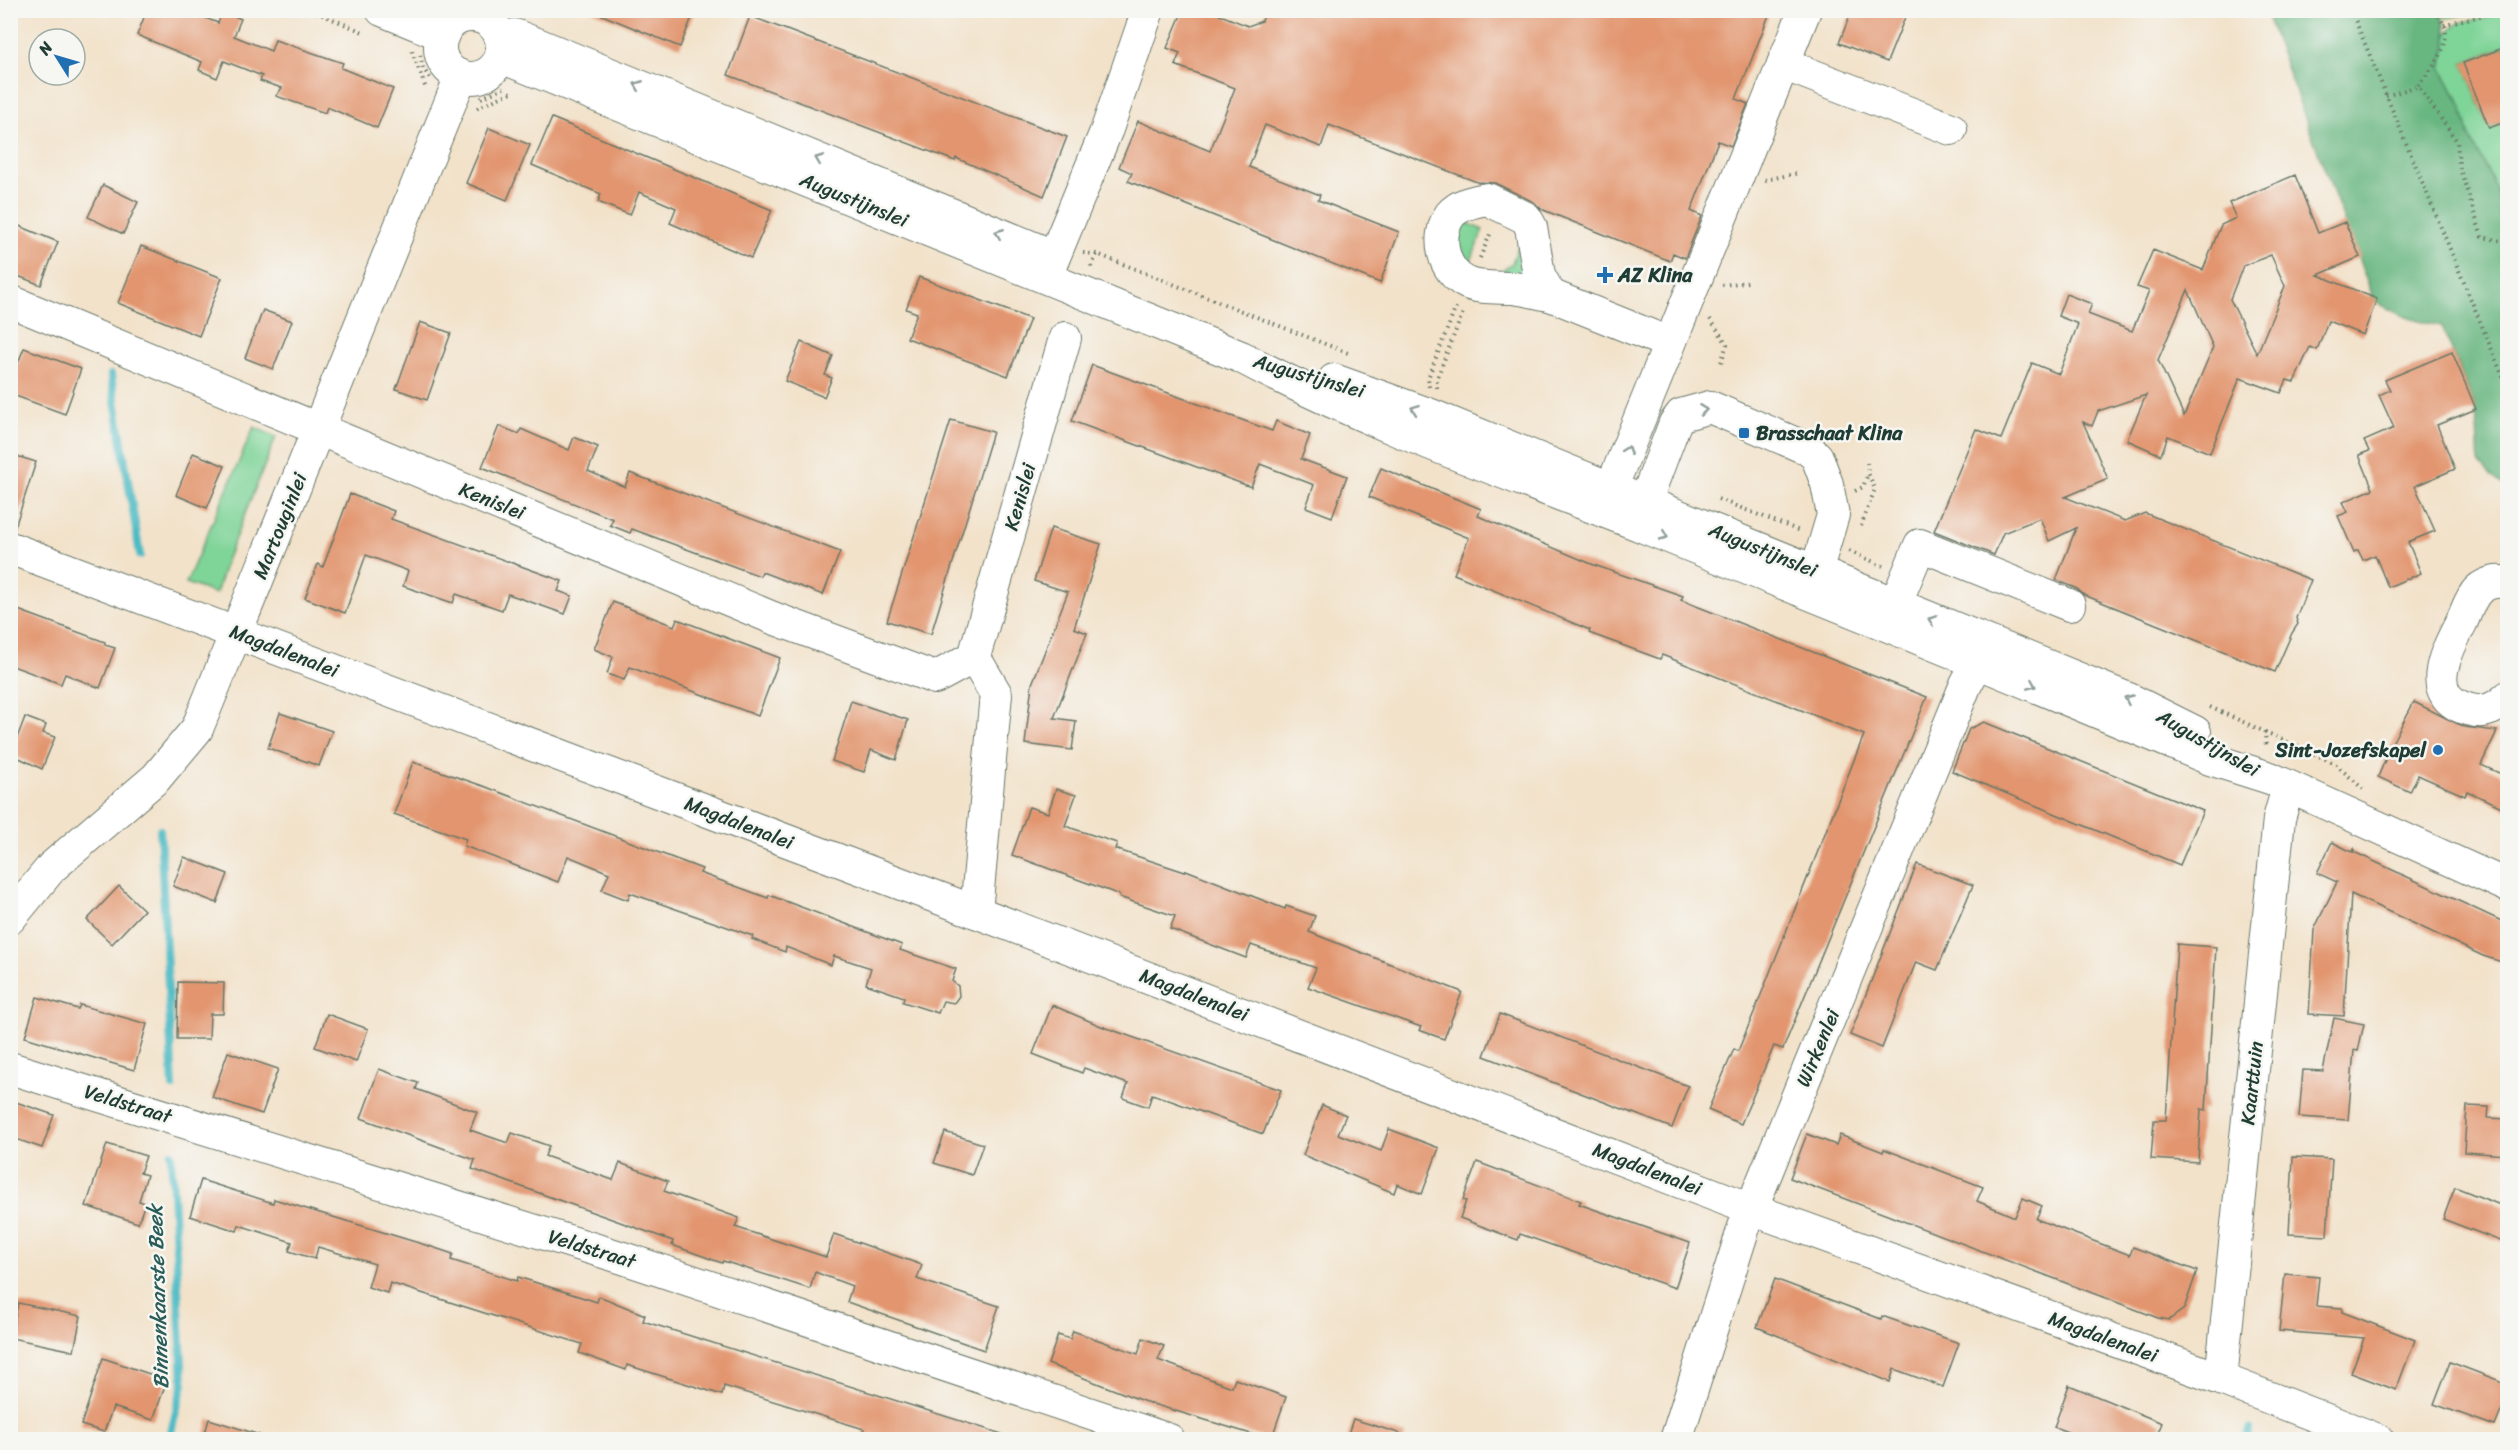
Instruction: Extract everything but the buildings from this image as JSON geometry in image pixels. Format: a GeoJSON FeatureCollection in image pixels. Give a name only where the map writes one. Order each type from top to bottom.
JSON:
{"type":"FeatureCollection","features":[{"type":"Feature","properties":{"kind":"street","name":"Augustijnslei"},"geometry":{"type":"LineString","coordinates":[[382,10],[475,27],[1049,267],[1241,357],[1289,383],[1429,423],[1819,585],[1895,604],[2131,699],[2219,744],[2279,782]]}},
{"type":"Feature","properties":{"kind":"street"},"geometry":{"type":"LineString","coordinates":[[1049,267],[1107,129],[1148,10]]}},
{"type":"Feature","properties":{"kind":"street"},"geometry":{"type":"LineString","coordinates":[[1603,492],[1669,343],[1805,10]]}},
{"type":"Feature","properties":{"kind":"street"},"geometry":{"type":"LineString","coordinates":[[475,27],[489,72],[471,78],[461,76],[450,70],[443,60],[440,47],[475,27]]}},
{"type":"Feature","properties":{"kind":"street"},"geometry":{"type":"LineString","coordinates":[[1783,64],[1951,129]]}},
{"type":"Feature","properties":{"kind":"street","name":"Martouginlei"},"geometry":{"type":"LineString","coordinates":[[10,918],[52,867],[156,778],[197,729],[461,76]]}},
{"type":"Feature","properties":{"kind":"street"},"geometry":{"type":"LineString","coordinates":[[1550,295],[1539,275],[1531,227],[1526,218],[1487,199],[1466,203],[1451,215],[1442,236],[1444,255],[1453,272],[1470,284],[1517,288],[1550,295],[1669,343]]}},
{"type":"Feature","properties":{"kind":"street","name":"Kenislei"},"geometry":{"type":"LineString","coordinates":[[10,301],[773,618],[935,678],[974,657],[1065,338]]}},
{"type":"Feature","properties":{"kind":"street"},"geometry":{"type":"LineString","coordinates":[[1645,502],[1668,439],[1681,415],[1710,407],[1738,417],[1808,449],[1821,464],[1833,515],[1819,585]]}},
{"type":"Feature","properties":{"kind":"street","name":"Augustijnslei"},"geometry":{"type":"LineString","coordinates":[[1429,423],[1452,436],[1603,492],[1645,502],[1978,662],[2210,759],[2279,782],[2508,886]]}},
{"type":"Feature","properties":{"kind":"street"},"geometry":{"type":"LineString","coordinates":[[1895,604],[1920,545],[2069,605]]}},
{"type":"Feature","properties":{"kind":"street","name":"Magdalenalei"},"geometry":{"type":"LineString","coordinates":[[10,548],[976,912],[1751,1209],[2221,1379],[2378,1440]]}},
{"type":"Feature","properties":{"kind":"street"},"geometry":{"type":"LineString","coordinates":[[2508,583],[2492,582],[2476,592],[2441,666],[2440,677],[2448,697],[2467,710],[2489,711],[2508,697]]}},
{"type":"Feature","properties":{"kind":"street"},"geometry":{"type":"LineString","coordinates":[[974,657],[996,694],[976,912]]}},
{"type":"Feature","properties":{"kind":"street","name":"Wirkenlei"},"geometry":{"type":"LineString","coordinates":[[1676,1440],[1751,1209],[1966,684],[1978,662]]}},
{"type":"Feature","properties":{"kind":"street","name":"Kaarttuin"},"geometry":{"type":"LineString","coordinates":[[2221,1379],[2279,819],[2279,782]]}},
{"type":"Feature","properties":{"kind":"street","name":"Veldstraat"},"geometry":{"type":"LineString","coordinates":[[10,1068],[623,1258],[1169,1440]]}},
{"type":"Feature","properties":{"kind":"path"},"geometry":{"type":"LineString","coordinates":[[2351,10],[2508,389]]}},
{"type":"Feature","properties":{"kind":"path"},"geometry":{"type":"LineString","coordinates":[[2386,96],[2418,86],[2440,57],[2445,34],[2444,25],[2436,10]]}},
{"type":"Feature","properties":{"kind":"path"},"geometry":{"type":"LineString","coordinates":[[2444,25],[2467,17],[2485,16],[2492,10]]}},
{"type":"Feature","properties":{"kind":"path"},"geometry":{"type":"LineString","coordinates":[[2418,86],[2457,141],[2459,166],[2482,237],[2508,242]]}},
{"type":"Feature","properties":{"kind":"path"},"geometry":{"type":"LineString","coordinates":[[1429,423],[1429,374],[1502,206]]}},
{"type":"Feature","properties":{"kind":"path"},"geometry":{"type":"LineString","coordinates":[[1429,423],[1439,394],[1436,381],[1470,284]]}},
{"type":"Feature","properties":{"kind":"path"},"geometry":{"type":"LineString","coordinates":[[1864,518],[1875,489],[1868,473],[1867,463]]}},
{"type":"Feature","properties":{"kind":"path"},"geometry":{"type":"LineString","coordinates":[[1855,491],[1863,487],[1868,473]]}},
{"type":"Feature","properties":{"kind":"path"},"geometry":{"type":"LineString","coordinates":[[2265,731],[2334,763],[2369,794]]}},
{"type":"Feature","properties":{"kind":"green space"},"geometry":{"type":"Polygon","coordinates":[[[2438,10],[2445,24],[2447,38],[2446,53],[2441,67],[2461,105],[2470,137],[2497,190],[2502,230],[2507,241],[2507,488],[2479,463],[2476,409],[2442,326],[2406,317],[2374,300],[2265,11],[2438,10]]]}},
{"type":"Feature","properties":{"kind":"green space"},"geometry":{"type":"Polygon","coordinates":[[[2438,11],[2487,11],[2447,18],[2438,11]]]}},
{"type":"Feature","properties":{"kind":"green space"},"geometry":{"type":"Polygon","coordinates":[[[2495,12],[2507,12],[2507,46],[2463,63],[2489,128],[2507,121],[2506,239],[2502,230],[2497,190],[2470,137],[2461,105],[2441,67],[2446,37],[2451,28],[2464,22],[2485,18],[2495,12]]]}},
{"type":"Feature","properties":{"kind":"green space"},"geometry":{"type":"Polygon","coordinates":[[[1456,218],[1483,230],[1465,276],[1449,253],[1456,218]]]}},
{"type":"Feature","properties":{"kind":"green space"},"geometry":{"type":"Polygon","coordinates":[[[1519,244],[1535,278],[1500,272],[1512,263],[1519,244]]]}},
{"type":"Feature","properties":{"kind":"green space"},"geometry":{"type":"Polygon","coordinates":[[[254,427],[276,437],[226,561],[216,594],[186,583],[254,427]]]}},
{"type":"Feature","properties":{"kind":"waterway","name":"Binnenkaarste Beek"},"geometry":{"type":"LineString","coordinates":[[111,375],[140,555]]}},
{"type":"Feature","properties":{"kind":"waterway","name":"Binnenkaarste Beek"},"geometry":{"type":"LineString","coordinates":[[160,830],[173,1087]]}},
{"type":"Feature","properties":{"kind":"waterway","name":"Binnenkaarste Beek"},"geometry":{"type":"LineString","coordinates":[[169,1440],[183,1384],[171,1153]]}},
{"type":"Feature","properties":{"kind":"waterway"},"geometry":{"type":"LineString","coordinates":[[2247,1440],[2250,1429]]}},
{"type":"Feature","properties":{"kind":"place","name":"AZ Klina"},"geometry":{"type":"Point","coordinates":[1605,275]}},
{"type":"Feature","properties":{"kind":"place","name":"Brasschaat Klina"},"geometry":{"type":"Point","coordinates":[1744,433]}},
{"type":"Feature","properties":{"kind":"place","name":"Sint-Jozefskapel"},"geometry":{"type":"Point","coordinates":[2438,750]}}]}
